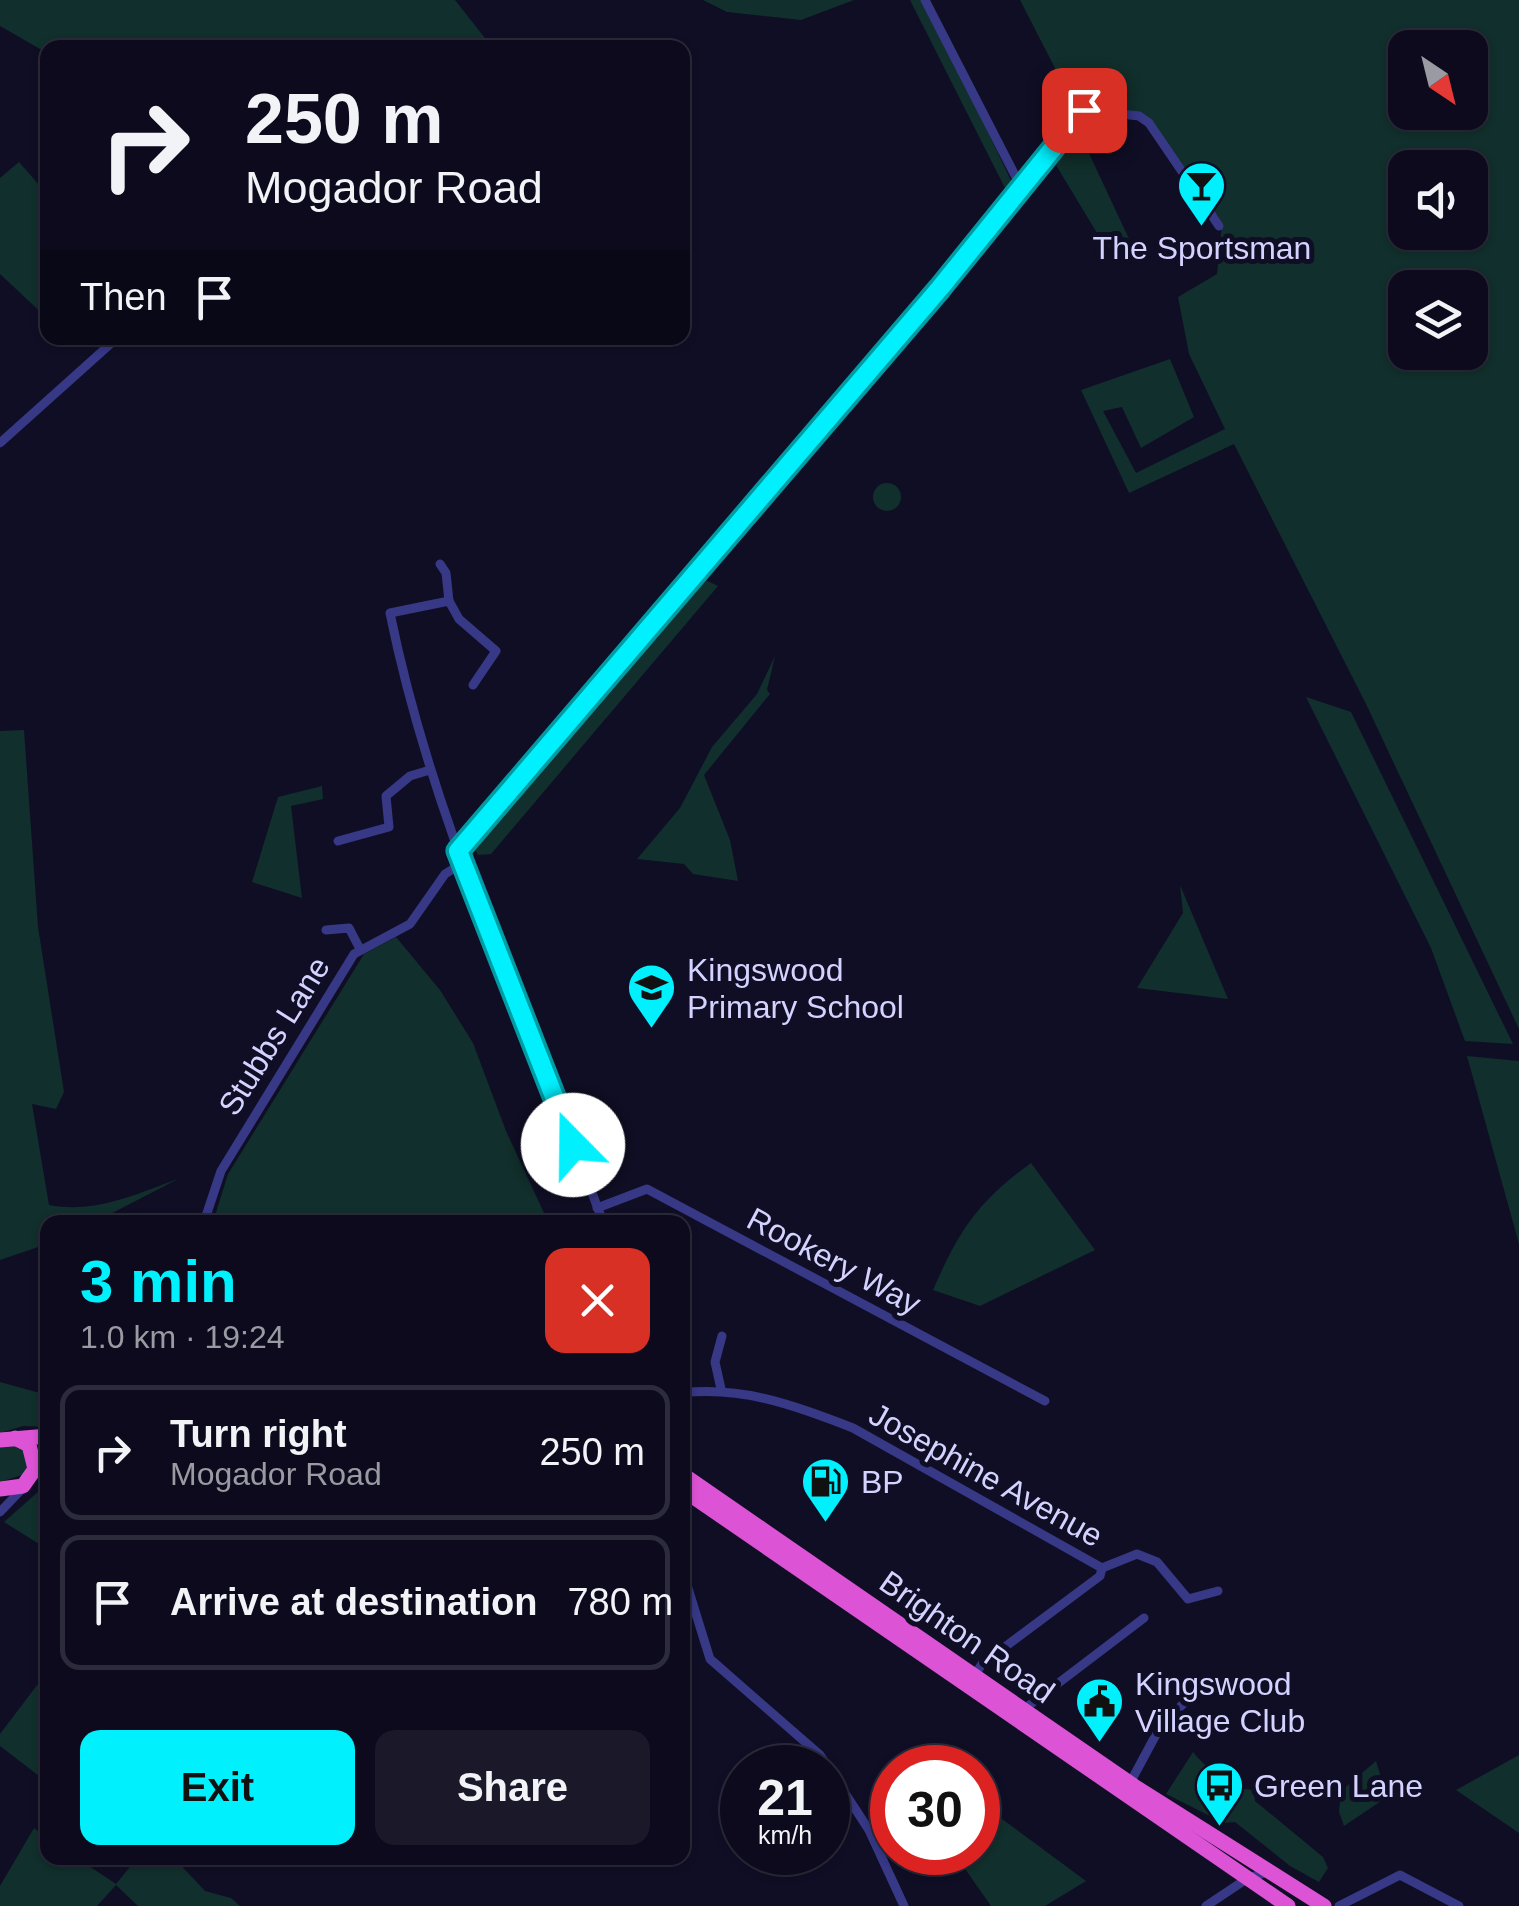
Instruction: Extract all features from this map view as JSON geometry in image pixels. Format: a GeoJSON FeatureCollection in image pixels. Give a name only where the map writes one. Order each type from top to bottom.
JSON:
{"type":"FeatureCollection","features":[{"type":"Feature","properties":{"kind":"highway"},"geometry":{"type":"LineString","coordinates":[[7,1439],[40,1437]]}},
{"type":"Feature","properties":{"kind":"highway"},"geometry":{"type":"LineString","coordinates":[[7,1439],[34,1452],[30,1478]]}},
{"type":"Feature","properties":{"kind":"highway"},"geometry":{"type":"LineString","coordinates":[[0,1489],[40,1471]]}},
{"type":"Feature","properties":{"kind":"highway","name":"Brighton Road"},"geometry":{"type":"LineString","coordinates":[[690,1480],[1130,1783],[1276,1872],[1324,1906]]}},
{"type":"Feature","properties":{"kind":"highway","name":"Brighton Road"},"geometry":{"type":"LineString","coordinates":[[690,1498],[1288,1906]]}},
{"type":"Feature","properties":{"kind":"street"},"geometry":{"type":"LineString","coordinates":[[926,0],[1022,189]]}},
{"type":"Feature","properties":{"kind":"street"},"geometry":{"type":"LineString","coordinates":[[458,851],[1022,189],[1084,110],[1139,116],[1149,123],[1219,226]]}},
{"type":"Feature","properties":{"kind":"street"},"geometry":{"type":"LineString","coordinates":[[0,442],[109,345]]}},
{"type":"Feature","properties":{"kind":"street"},"geometry":{"type":"LineString","coordinates":[[440,564],[459,618],[496,651],[473,685]]}},
{"type":"Feature","properties":{"kind":"street"},"geometry":{"type":"LineString","coordinates":[[450,601],[390,614],[412,715],[462,864],[600,1215]]}},
{"type":"Feature","properties":{"kind":"street"},"geometry":{"type":"LineString","coordinates":[[338,842],[389,827],[386,796],[410,776],[430,770]]}},
{"type":"Feature","properties":{"kind":"street","name":"Stubbs Lane"},"geometry":{"type":"LineString","coordinates":[[206,1215],[220,1171],[360,949],[410,924],[445,874],[462,864]]}},
{"type":"Feature","properties":{"kind":"street"},"geometry":{"type":"LineString","coordinates":[[326,930],[349,928],[360,949]]}},
{"type":"Feature","properties":{"kind":"street","name":"Rookery Way"},"geometry":{"type":"LineString","coordinates":[[597,1208],[648,1190],[1045,1402]]}},
{"type":"Feature","properties":{"kind":"street"},"geometry":{"type":"LineString","coordinates":[[721,1389],[715,1362],[722,1336]]}},
{"type":"Feature","properties":{"kind":"street","name":"Josephine Avenue"},"geometry":{"type":"LineString","coordinates":[[690,1393],[721,1389],[812,1412],[853,1428],[1102,1568],[1100,1576],[982,1664],[974,1676]]}},
{"type":"Feature","properties":{"kind":"street"},"geometry":{"type":"LineString","coordinates":[[1,1507],[30,1478]]}},
{"type":"Feature","properties":{"kind":"street"},"geometry":{"type":"LineString","coordinates":[[1102,1568],[1137,1554],[1157,1562],[1188,1599],[1218,1591]]}},
{"type":"Feature","properties":{"kind":"street"},"geometry":{"type":"LineString","coordinates":[[690,1595],[710,1659],[820,1755],[869,1830],[904,1906]]}},
{"type":"Feature","properties":{"kind":"street"},"geometry":{"type":"LineString","coordinates":[[1023,1710],[1144,1618]]}},
{"type":"Feature","properties":{"kind":"street"},"geometry":{"type":"LineString","coordinates":[[1130,1783],[1155,1734],[1189,1698]]}},
{"type":"Feature","properties":{"kind":"street"},"geometry":{"type":"LineString","coordinates":[[1206,1906],[1248,1878],[1276,1872]]}},
{"type":"Feature","properties":{"kind":"street"},"geometry":{"type":"LineString","coordinates":[[1344,1905],[1400,1875],[1459,1906]]}},
{"type":"Feature","properties":{"kind":"green space"},"geometry":{"type":"Polygon","coordinates":[[[0,0],[455,0],[486,40],[40,40],[40,49],[0,26],[0,0]]]}},
{"type":"Feature","properties":{"kind":"green space"},"geometry":{"type":"Polygon","coordinates":[[[703,0],[854,0],[801,20],[727,12],[703,0]]]}},
{"type":"Feature","properties":{"kind":"green space"},"geometry":{"type":"Polygon","coordinates":[[[910,0],[926,0],[1013,185],[1007,192],[910,0]]]}},
{"type":"Feature","properties":{"kind":"green space"},"geometry":{"type":"Polygon","coordinates":[[[1020,0],[1519,0],[1519,1029],[1366,704],[1234,444],[1129,493],[1081,390],[1170,359],[1194,417],[1141,448],[1122,407],[1103,411],[1136,473],[1225,429],[1189,354],[1178,297],[1217,274],[1222,223],[1144,114],[1074,105],[1020,0]]]}},
{"type":"Feature","properties":{"kind":"green space"},"geometry":{"type":"Polygon","coordinates":[[[1080,134],[1129,239],[1106,248],[1056,165],[1080,134]]]}},
{"type":"Feature","properties":{"kind":"green space"},"geometry":{"type":"Polygon","coordinates":[[[19,162],[40,186],[40,311],[0,274],[0,178],[19,162]]]}},
{"type":"Feature","properties":{"kind":"green space"},"geometry":{"type":"Polygon","coordinates":[[[887,483],[897,487],[901,497],[897,507],[887,511],[877,507],[873,497],[877,487],[887,483]]]}},
{"type":"Feature","properties":{"kind":"green space"},"geometry":{"type":"Polygon","coordinates":[[[701,578],[718,586],[491,854],[478,855],[473,845],[701,578]]]}},
{"type":"Feature","properties":{"kind":"green space"},"geometry":{"type":"Polygon","coordinates":[[[775,656],[767,690],[770,694],[704,775],[730,840],[738,881],[693,874],[684,864],[637,859],[680,808],[712,747],[757,694],[775,656]]]}},
{"type":"Feature","properties":{"kind":"green space"},"geometry":{"type":"Polygon","coordinates":[[[1306,697],[1351,712],[1513,1044],[1465,1041],[1431,948],[1306,697]]]}},
{"type":"Feature","properties":{"kind":"green space"},"geometry":{"type":"Polygon","coordinates":[[[24,730],[38,927],[64,1092],[56,1109],[32,1104],[49,1205],[99,1205],[178,1179],[109,1215],[40,1215],[40,1246],[0,1260],[0,731],[24,730]]]}},
{"type":"Feature","properties":{"kind":"green space"},"geometry":{"type":"Polygon","coordinates":[[[322,786],[323,799],[291,806],[302,898],[252,882],[278,797],[322,786]]]}},
{"type":"Feature","properties":{"kind":"green space"},"geometry":{"type":"Polygon","coordinates":[[[1180,885],[1228,999],[1137,988],[1183,913],[1180,885]]]}},
{"type":"Feature","properties":{"kind":"green space"},"geometry":{"type":"Polygon","coordinates":[[[396,937],[440,990],[473,1043],[506,1131],[544,1213],[215,1215],[228,1174],[364,954],[396,937]]]}},
{"type":"Feature","properties":{"kind":"green space"},"geometry":{"type":"Polygon","coordinates":[[[1467,1056],[1519,1061],[1519,1244],[1467,1056]]]}},
{"type":"Feature","properties":{"kind":"green space"},"geometry":{"type":"Polygon","coordinates":[[[1031,1163],[1095,1250],[980,1306],[933,1290],[972,1218],[997,1190],[1031,1163]]]}},
{"type":"Feature","properties":{"kind":"green space"},"geometry":{"type":"Polygon","coordinates":[[[0,1382],[40,1393],[40,1427],[23,1426],[0,1433],[0,1382]]]}},
{"type":"Feature","properties":{"kind":"green space"},"geometry":{"type":"Polygon","coordinates":[[[0,1445],[26,1448],[32,1460],[25,1474],[0,1482],[0,1445]]]}},
{"type":"Feature","properties":{"kind":"green space"},"geometry":{"type":"Polygon","coordinates":[[[40,1490],[40,1545],[4,1522],[40,1490]]]}},
{"type":"Feature","properties":{"kind":"green space"},"geometry":{"type":"Polygon","coordinates":[[[40,1681],[40,1777],[0,1746],[0,1734],[40,1681]]]}},
{"type":"Feature","properties":{"kind":"green space"},"geometry":{"type":"Polygon","coordinates":[[[1193,1752],[1220,1778],[1254,1790],[1255,1801],[1323,1857],[1328,1868],[1319,1882],[1290,1866],[1235,1822],[1224,1823],[1166,1794],[1193,1752]]]}},
{"type":"Feature","properties":{"kind":"green space"},"geometry":{"type":"Polygon","coordinates":[[[1519,1755],[1519,1833],[1456,1790],[1519,1755]]]}},
{"type":"Feature","properties":{"kind":"green space"},"geometry":{"type":"Polygon","coordinates":[[[1376,1761],[1387,1797],[1344,1826],[1339,1812],[1341,1791],[1376,1761]]]}},
{"type":"Feature","properties":{"kind":"green space"},"geometry":{"type":"Polygon","coordinates":[[[1000,1818],[1086,1881],[1045,1906],[991,1906],[969,1875],[1000,1875],[1000,1818]]]}},
{"type":"Feature","properties":{"kind":"green space"},"geometry":{"type":"Polygon","coordinates":[[[34,1828],[40,1832],[40,1865],[88,1865],[116,1884],[131,1865],[181,1865],[205,1891],[231,1898],[240,1906],[138,1906],[116,1885],[97,1906],[0,1906],[0,1886],[34,1828]]]}},
{"type":"Feature","properties":{"kind":"place","name":"The Sportsman"},"geometry":{"type":"Point","coordinates":[1202,228]}},
{"type":"Feature","properties":{"kind":"place","name":"Kingswood Primary School"},"geometry":{"type":"Point","coordinates":[652,1030]}},
{"type":"Feature","properties":{"kind":"place","name":"BP"},"geometry":{"type":"Point","coordinates":[826,1524]}},
{"type":"Feature","properties":{"kind":"place","name":"Kingswood Village Club"},"geometry":{"type":"Point","coordinates":[1100,1744]}},
{"type":"Feature","properties":{"kind":"place","name":"Green Lane"},"geometry":{"type":"Point","coordinates":[1219,1828]}},
{"type":"Feature","properties":{"kind":"route"},"geometry":{"type":"LineString","coordinates":[[573,1145],[458,851],[940,288],[1084,110]]}}]}
